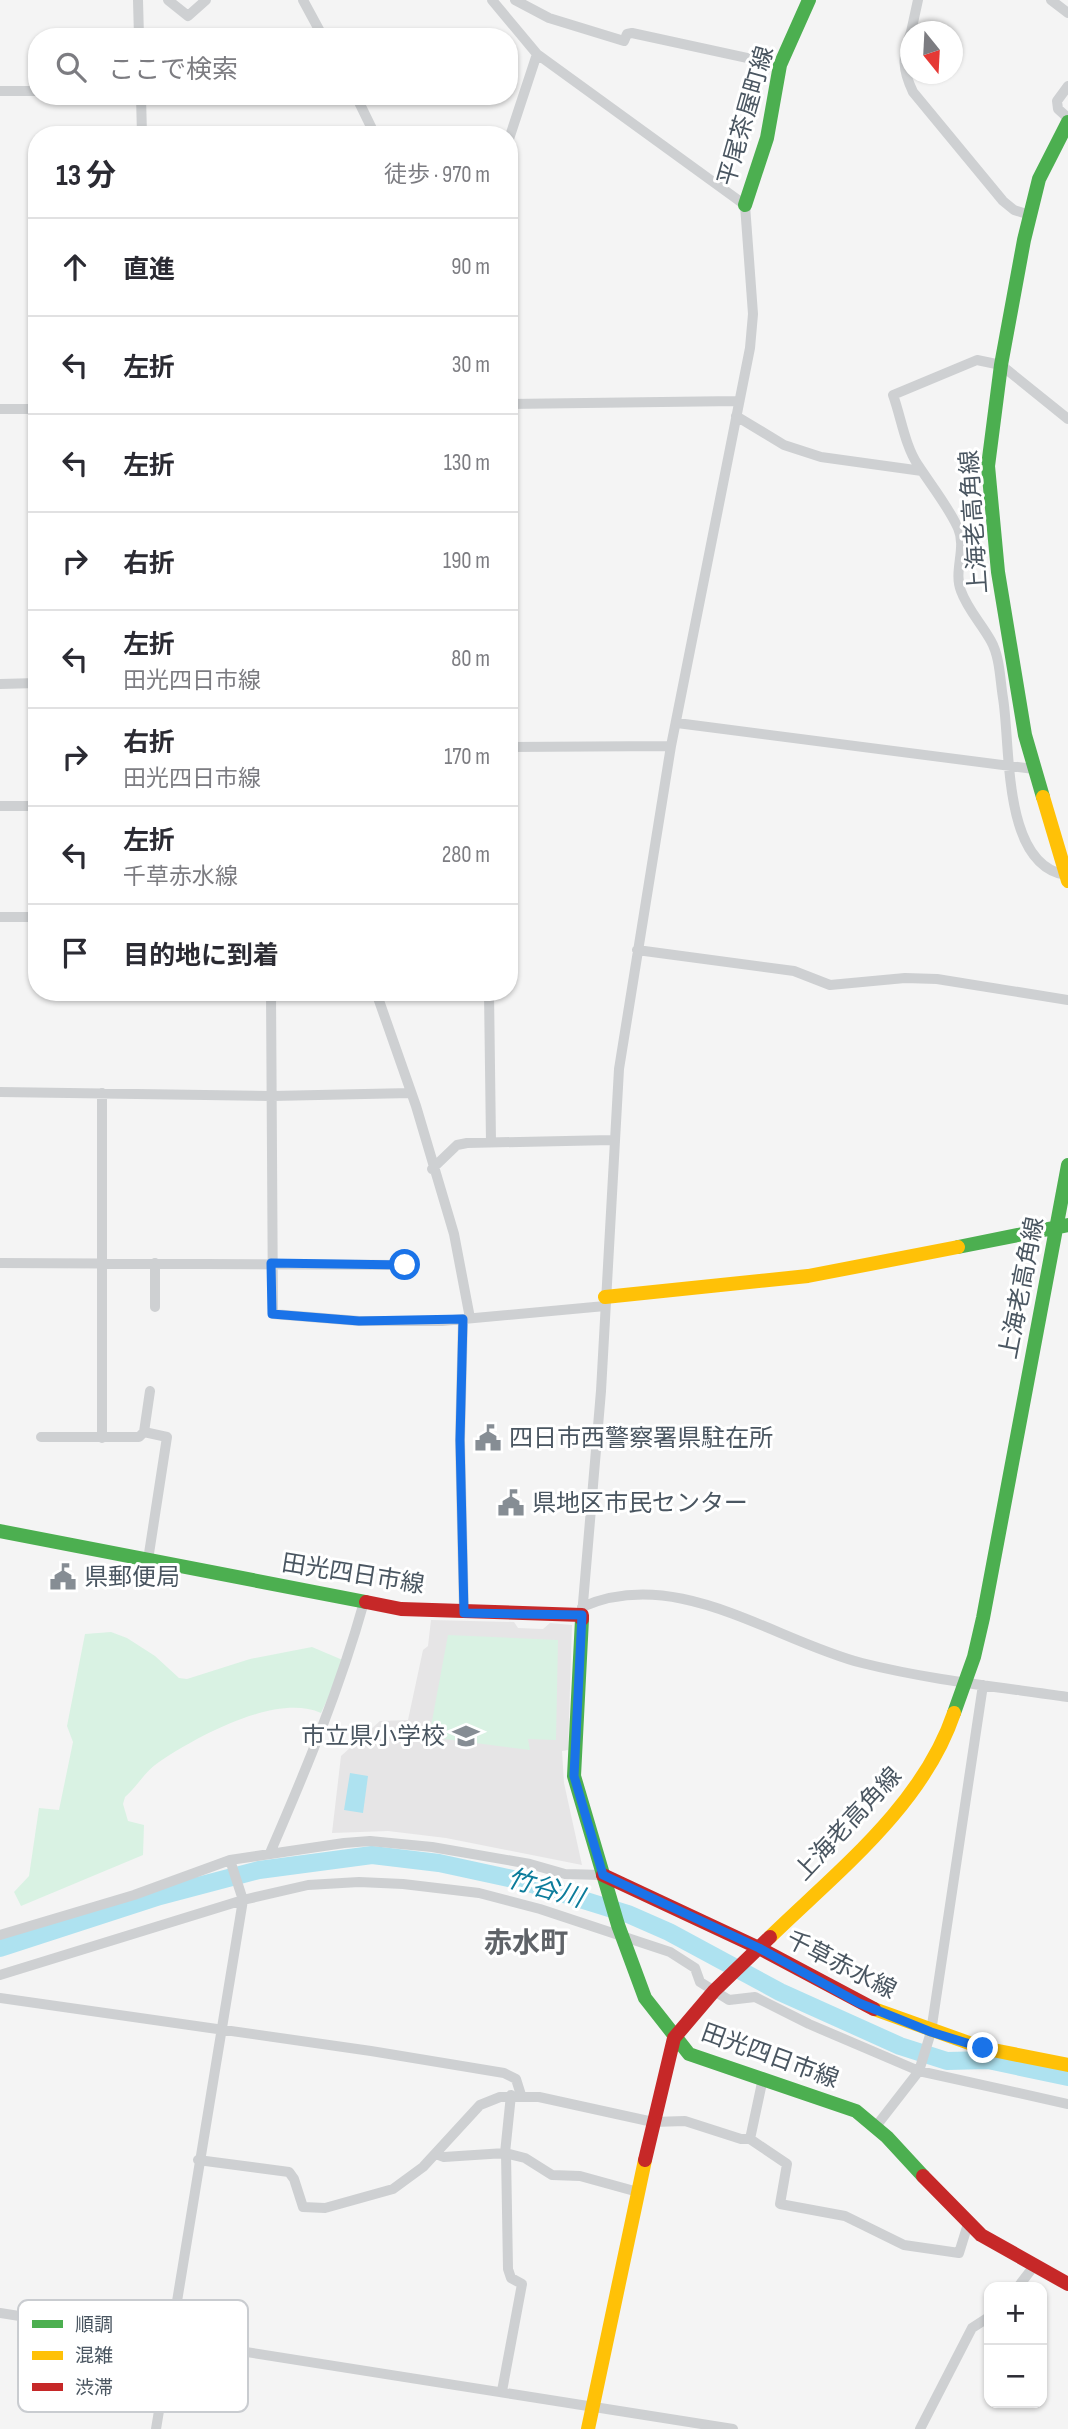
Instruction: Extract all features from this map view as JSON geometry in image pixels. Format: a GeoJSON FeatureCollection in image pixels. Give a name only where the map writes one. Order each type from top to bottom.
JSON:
{"type":"FeatureCollection","features":[{"type":"Feature","properties":{"kind":"main road","name":"平尾茶屋町線"},"geometry":{"type":"LineString","coordinates":[[745,205],[767,138],[780,65],[809,0]]}},
{"type":"Feature","properties":{"kind":"main road","name":"上海老高角線"},"geometry":{"type":"LineString","coordinates":[[1067,878],[1034,769],[1010,658],[988,466],[1001,365],[1030,215],[1039,179],[1068,120]]}},
{"type":"Feature","properties":{"kind":"main road","name":"上海老高角線"},"geometry":{"type":"LineString","coordinates":[[588,2429],[653,2122],[674,2038],[716,1990],[872,1838],[909,1796],[949,1729],[966,1682],[985,1606],[1062,1226],[1068,1165]]}},
{"type":"Feature","properties":{"kind":"main road"},"geometry":{"type":"LineString","coordinates":[[605,1301],[808,1276],[1062,1226]]}},
{"type":"Feature","properties":{"kind":"main road","name":"田光四日市線"},"geometry":{"type":"LineString","coordinates":[[0,1531],[401,1609],[464,1613],[582,1611],[574,1776],[604,1880],[645,1998],[689,2054],[856,2111],[877,2125],[968,2224],[986,2239],[1068,2284]]}},
{"type":"Feature","properties":{"kind":"main road","name":"千草赤水線"},"geometry":{"type":"LineString","coordinates":[[604,1880],[930,2036],[1068,2065]]}},
{"type":"Feature","properties":{"kind":"street"},"geometry":{"type":"LineString","coordinates":[[138,0],[139,28]]}},
{"type":"Feature","properties":{"kind":"street"},"geometry":{"type":"LineString","coordinates":[[168,0],[188,16],[206,0]]}},
{"type":"Feature","properties":{"kind":"street"},"geometry":{"type":"LineString","coordinates":[[303,0],[318,28]]}},
{"type":"Feature","properties":{"kind":"street"},"geometry":{"type":"LineString","coordinates":[[492,0],[515,28]]}},
{"type":"Feature","properties":{"kind":"street"},"geometry":{"type":"LineString","coordinates":[[515,0],[549,18],[624,41],[627,34],[632,33],[699,45],[780,65]]}},
{"type":"Feature","properties":{"kind":"street"},"geometry":{"type":"LineString","coordinates":[[913,21],[918,0]]}},
{"type":"Feature","properties":{"kind":"street"},"geometry":{"type":"LineString","coordinates":[[1051,0],[1068,13]]}},
{"type":"Feature","properties":{"kind":"street"},"geometry":{"type":"LineString","coordinates":[[518,31],[537,54],[745,205],[753,314],[736,415],[671,746],[619,1069],[612,1140],[605,1301],[582,1611]]}},
{"type":"Feature","properties":{"kind":"street"},"geometry":{"type":"LineString","coordinates":[[513,126],[537,54]]}},
{"type":"Feature","properties":{"kind":"street"},"geometry":{"type":"LineString","coordinates":[[909,84],[1003,201],[1014,210],[1030,215]]}},
{"type":"Feature","properties":{"kind":"street"},"geometry":{"type":"LineString","coordinates":[[1068,86],[1057,101],[1058,109],[1068,120]]}},
{"type":"Feature","properties":{"kind":"street"},"geometry":{"type":"LineString","coordinates":[[0,91],[28,91]]}},
{"type":"Feature","properties":{"kind":"street"},"geometry":{"type":"LineString","coordinates":[[141,105],[142,126]]}},
{"type":"Feature","properties":{"kind":"street"},"geometry":{"type":"LineString","coordinates":[[360,105],[371,126]]}},
{"type":"Feature","properties":{"kind":"street"},"geometry":{"type":"LineString","coordinates":[[1067,878],[1051,873],[1037,862],[1028,846],[1015,809],[996,654],[959,586],[962,541],[958,528],[916,463],[893,395],[977,360],[1001,365],[1068,419]]}},
{"type":"Feature","properties":{"kind":"street"},"geometry":{"type":"LineString","coordinates":[[518,404],[738,401]]}},
{"type":"Feature","properties":{"kind":"street"},"geometry":{"type":"LineString","coordinates":[[0,409],[28,409]]}},
{"type":"Feature","properties":{"kind":"street"},"geometry":{"type":"LineString","coordinates":[[736,415],[784,445],[821,457],[922,471]]}},
{"type":"Feature","properties":{"kind":"street"},"geometry":{"type":"LineString","coordinates":[[0,684],[28,683]]}},
{"type":"Feature","properties":{"kind":"street"},"geometry":{"type":"LineString","coordinates":[[677,723],[1034,769]]}},
{"type":"Feature","properties":{"kind":"street"},"geometry":{"type":"LineString","coordinates":[[518,747],[671,746]]}},
{"type":"Feature","properties":{"kind":"street"},"geometry":{"type":"LineString","coordinates":[[0,806],[28,806]]}},
{"type":"Feature","properties":{"kind":"street"},"geometry":{"type":"LineString","coordinates":[[0,917],[28,917]]}},
{"type":"Feature","properties":{"kind":"street"},"geometry":{"type":"LineString","coordinates":[[637,950],[794,971],[830,985],[905,978],[937,979],[1068,1000]]}},
{"type":"Feature","properties":{"kind":"street"},"geometry":{"type":"LineString","coordinates":[[271,1001],[272,1314],[359,1321],[466,1319],[605,1301]]}},
{"type":"Feature","properties":{"kind":"street"},"geometry":{"type":"LineString","coordinates":[[379,1001],[411,1093],[454,1234],[466,1319],[460,1440],[464,1613]]}},
{"type":"Feature","properties":{"kind":"street"},"geometry":{"type":"LineString","coordinates":[[489,1001],[491,1142]]}},
{"type":"Feature","properties":{"kind":"street"},"geometry":{"type":"LineString","coordinates":[[0,1092],[272,1096],[411,1093]]}},
{"type":"Feature","properties":{"kind":"street"},"geometry":{"type":"LineString","coordinates":[[102,1093],[102,1438]]}},
{"type":"Feature","properties":{"kind":"street"},"geometry":{"type":"LineString","coordinates":[[432,1169],[457,1145],[612,1140]]}},
{"type":"Feature","properties":{"kind":"street"},"geometry":{"type":"LineString","coordinates":[[0,1263],[405,1265]]}},
{"type":"Feature","properties":{"kind":"street"},"geometry":{"type":"LineString","coordinates":[[155,1263],[155,1307]]}},
{"type":"Feature","properties":{"kind":"street"},"geometry":{"type":"LineString","coordinates":[[41,1437],[139,1437],[144,1432],[150,1391]]}},
{"type":"Feature","properties":{"kind":"street"},"geometry":{"type":"LineString","coordinates":[[144,1432],[167,1437],[148,1560]]}},
{"type":"Feature","properties":{"kind":"street"},"geometry":{"type":"LineString","coordinates":[[582,1611],[594,1601],[634,1595],[708,1604],[829,1654],[887,1669],[1068,1697]]}},
{"type":"Feature","properties":{"kind":"street"},"geometry":{"type":"LineString","coordinates":[[270,1853],[316,1747],[349,1656],[364,1602]]}},
{"type":"Feature","properties":{"kind":"street"},"geometry":{"type":"LineString","coordinates":[[877,2125],[919,2071],[930,2036],[983,1685]]}},
{"type":"Feature","properties":{"kind":"street"},"geometry":{"type":"LineString","coordinates":[[0,1936],[231,1863],[270,1853],[370,1841],[432,1847],[604,1880]]}},
{"type":"Feature","properties":{"kind":"street"},"geometry":{"type":"LineString","coordinates":[[176,2300],[243,1900],[231,1863]]}},
{"type":"Feature","properties":{"kind":"street"},"geometry":{"type":"LineString","coordinates":[[0,1975],[243,1900],[308,1885],[359,1882],[403,1884],[479,1893],[620,1930],[691,1964],[699,1982],[729,2000],[755,1997],[809,2024],[919,2071],[1068,2104]]}},
{"type":"Feature","properties":{"kind":"street"},"geometry":{"type":"LineString","coordinates":[[0,1998],[220,2028],[504,2073],[516,2079],[516,2095],[506,2153],[508,2269],[511,2277],[522,2284],[502,2391]]}},
{"type":"Feature","properties":{"kind":"street"},"geometry":{"type":"LineString","coordinates":[[750,2139],[763,2078]]}},
{"type":"Feature","properties":{"kind":"street"},"geometry":{"type":"LineString","coordinates":[[198,2160],[289,2172],[295,2179],[303,2207],[325,2208],[393,2189],[436,2154],[480,2105],[494,2098],[516,2095],[596,2108],[653,2122],[685,2121],[741,2139],[750,2139],[787,2164],[780,2204],[845,2216],[904,2245],[959,2253],[968,2224]]}},
{"type":"Feature","properties":{"kind":"street"},"geometry":{"type":"LineString","coordinates":[[436,2154],[444,2157],[506,2153],[525,2158],[551,2175],[580,2176],[638,2192]]}},
{"type":"Feature","properties":{"kind":"street"},"geometry":{"type":"LineString","coordinates":[[1022,2282],[1034,2266]]}},
{"type":"Feature","properties":{"kind":"street"},"geometry":{"type":"LineString","coordinates":[[0,2313],[18,2316]]}},
{"type":"Feature","properties":{"kind":"street"},"geometry":{"type":"LineString","coordinates":[[920,2429],[972,2328],[984,2320]]}},
{"type":"Feature","properties":{"kind":"street"},"geometry":{"type":"LineString","coordinates":[[248,2351],[733,2429]]}},
{"type":"Feature","properties":{"kind":"shaded area","name":"市立県小学校"},"geometry":{"type":"Polygon","coordinates":[[[431,1620],[514,1622],[518,1628],[543,1629],[550,1623],[572,1625],[568,1750],[562,1751],[564,1783],[582,1865],[446,1838],[388,1831],[332,1833],[341,1756],[380,1721],[408,1720],[423,1650],[428,1646],[431,1620]]]}},
{"type":"Feature","properties":{"kind":"green space"},"geometry":{"type":"Polygon","coordinates":[[[111,1632],[127,1638],[155,1656],[179,1678],[187,1679],[250,1659],[312,1647],[345,1661],[321,1713],[303,1708],[282,1709],[238,1720],[194,1741],[150,1769],[125,1797],[123,1804],[128,1821],[144,1825],[143,1855],[21,1906],[14,1892],[29,1876],[39,1808],[59,1810],[73,1742],[67,1726],[85,1634],[111,1632]]]}},
{"type":"Feature","properties":{"kind":"green space"},"geometry":{"type":"Polygon","coordinates":[[[448,1635],[558,1640],[556,1740],[528,1739],[530,1750],[429,1737],[448,1635]]]}},
{"type":"Feature","properties":{"kind":"water"},"geometry":{"type":"Polygon","coordinates":[[[350,1773],[368,1776],[363,1813],[344,1810],[350,1773]]]}},
{"type":"Feature","properties":{"kind":"waterway","name":"竹谷川"},"geometry":{"type":"LineString","coordinates":[[0,1948],[160,1896],[259,1870],[372,1855],[439,1863],[522,1881],[628,1914],[669,1932],[780,1992],[900,2046],[947,2061],[988,2060],[1068,2077]]}},
{"type":"Feature","properties":{"kind":"traffic: fast"},"geometry":{"type":"LineString","coordinates":[[745,205],[767,138],[780,65],[809,0]]}},
{"type":"Feature","properties":{"kind":"traffic: fast"},"geometry":{"type":"LineString","coordinates":[[1043,797],[1025,735],[998,572],[988,466],[1001,365],[1024,240],[1039,179],[1068,122]]}},
{"type":"Feature","properties":{"kind":"traffic: fast"},"geometry":{"type":"LineString","coordinates":[[954,1713],[974,1657],[983,1618],[1068,1165]]}},
{"type":"Feature","properties":{"kind":"traffic: fast"},"geometry":{"type":"LineString","coordinates":[[958,1247],[1068,1225]]}},
{"type":"Feature","properties":{"kind":"traffic: fast"},"geometry":{"type":"LineString","coordinates":[[0,1531],[366,1602]]}},
{"type":"Feature","properties":{"kind":"traffic: fast"},"geometry":{"type":"LineString","coordinates":[[582,1619],[574,1776],[618,1925],[645,1998],[689,2054],[856,2111],[887,2137],[923,2176]]}},
{"type":"Feature","properties":{"kind":"traffic: slow"},"geometry":{"type":"LineString","coordinates":[[1043,797],[1068,881]]}},
{"type":"Feature","properties":{"kind":"traffic: slow"},"geometry":{"type":"LineString","coordinates":[[605,1297],[808,1276],[958,1247]]}},
{"type":"Feature","properties":{"kind":"traffic: slow"},"geometry":{"type":"LineString","coordinates":[[770,1937],[850,1861],[900,1807],[922,1778],[954,1713]]}},
{"type":"Feature","properties":{"kind":"traffic: slow"},"geometry":{"type":"LineString","coordinates":[[874,2009],[983,2048],[1068,2065]]}},
{"type":"Feature","properties":{"kind":"traffic: slow"},"geometry":{"type":"LineString","coordinates":[[588,2429],[645,2160]]}},
{"type":"Feature","properties":{"kind":"traffic: jam"},"geometry":{"type":"LineString","coordinates":[[366,1602],[401,1609],[582,1615],[582,1619]]}},
{"type":"Feature","properties":{"kind":"traffic: jam"},"geometry":{"type":"LineString","coordinates":[[603,1875],[759,1948],[874,2009]]}},
{"type":"Feature","properties":{"kind":"traffic: jam"},"geometry":{"type":"LineString","coordinates":[[645,2160],[674,2038],[714,1991],[770,1937]]}},
{"type":"Feature","properties":{"kind":"traffic: jam"},"geometry":{"type":"LineString","coordinates":[[923,2176],[981,2235],[1068,2284]]}},
{"type":"Feature","properties":{"kind":"place","name":"四日市西警察署県駐在所"},"geometry":{"type":"Point","coordinates":[488,1438]}},
{"type":"Feature","properties":{"kind":"place","name":"県地区市民センター"},"geometry":{"type":"Point","coordinates":[511,1503]}},
{"type":"Feature","properties":{"kind":"place","name":"県郵便局"},"geometry":{"type":"Point","coordinates":[63,1577]}},
{"type":"Feature","properties":{"kind":"place","name":"市立県小学校"},"geometry":{"type":"Point","coordinates":[466,1736]}},
{"type":"Feature","properties":{"kind":"district","name":"赤水町"},"geometry":{"type":"Point","coordinates":[526,1943]}},
{"type":"Feature","properties":{"kind":"route"},"geometry":{"type":"LineString","coordinates":[[405,1265],[271,1263],[272,1314],[359,1321],[463,1319],[460,1440],[464,1613],[582,1615],[574,1776],[603,1875],[759,1948],[859,2003],[931,2032],[983,2048]]}}]}
